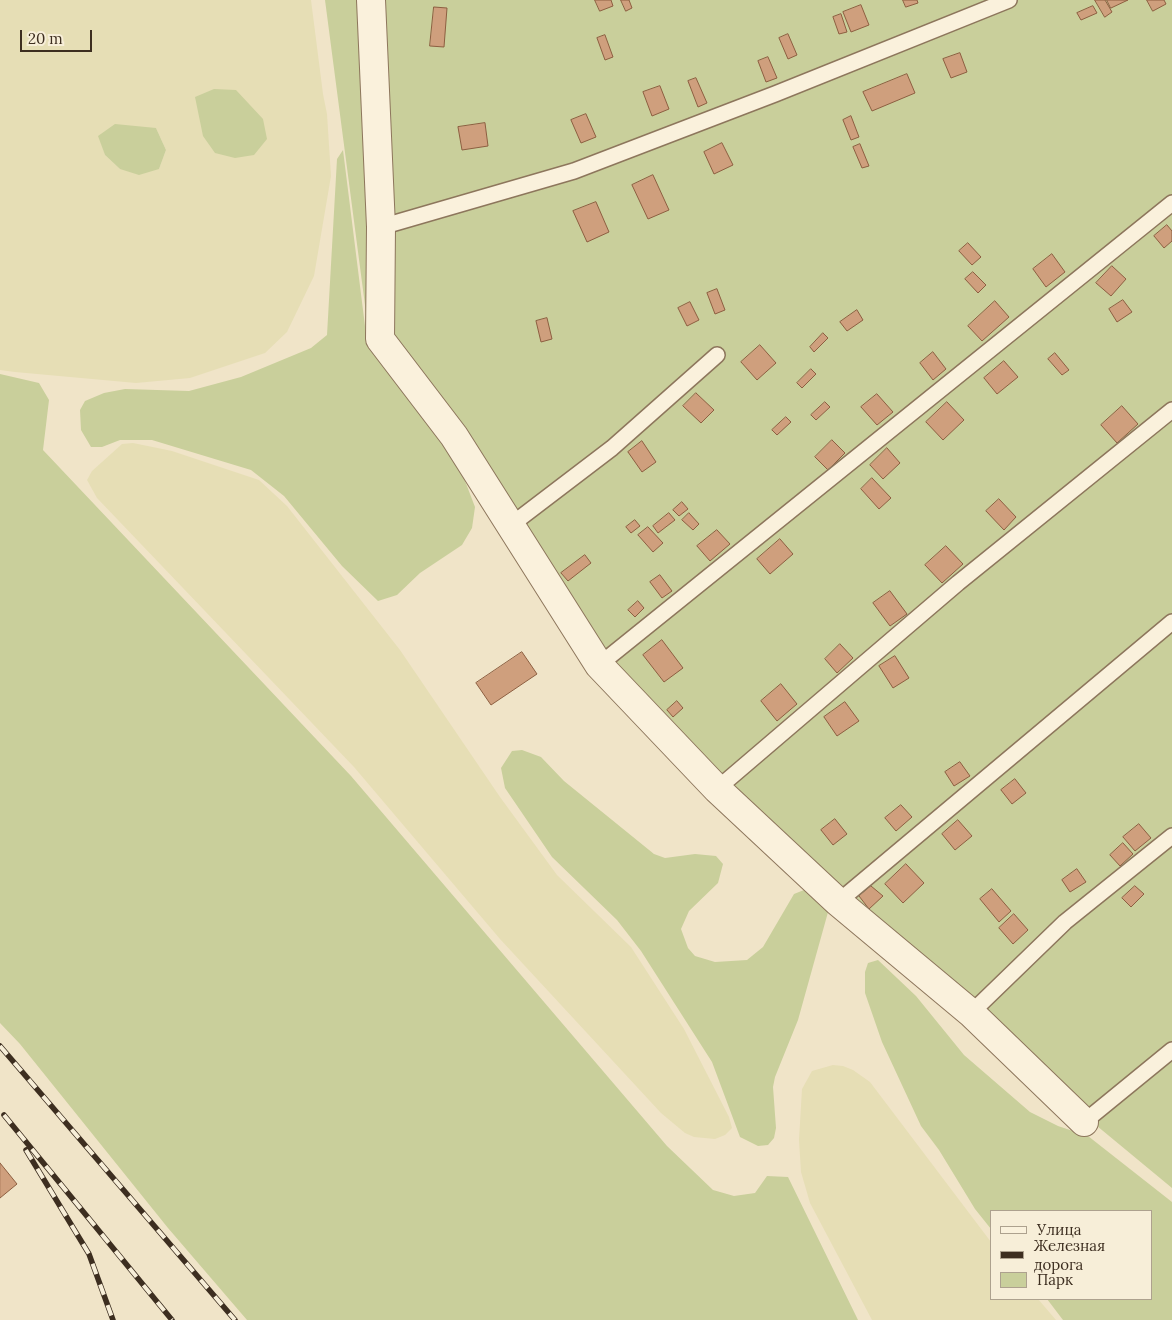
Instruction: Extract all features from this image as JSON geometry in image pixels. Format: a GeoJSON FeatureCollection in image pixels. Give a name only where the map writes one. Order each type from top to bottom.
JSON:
{"type":"FeatureCollection","features":[{"type":"Feature","properties":{"kind":"street"},"geometry":{"type":"LineString","coordinates":[[371,0],[381,227],[380,339],[454,436],[598,665],[717,788],[838,902],[971,1013],[1084,1122]]}},
{"type":"Feature","properties":{"kind":"lane"},"geometry":{"type":"LineString","coordinates":[[381,227],[574,171],[775,94],[1009,0]]}},
{"type":"Feature","properties":{"kind":"lane"},"geometry":{"type":"LineString","coordinates":[[598,665],[1172,203]]}},
{"type":"Feature","properties":{"kind":"lane"},"geometry":{"type":"LineString","coordinates":[[511,525],[612,448],[717,355]]}},
{"type":"Feature","properties":{"kind":"lane"},"geometry":{"type":"LineString","coordinates":[[717,788],[958,583],[1172,410]]}},
{"type":"Feature","properties":{"kind":"lane"},"geometry":{"type":"LineString","coordinates":[[838,902],[1172,622]]}},
{"type":"Feature","properties":{"kind":"lane"},"geometry":{"type":"LineString","coordinates":[[971,1013],[1065,922],[1172,836]]}},
{"type":"Feature","properties":{"kind":"lane"},"geometry":{"type":"LineString","coordinates":[[1084,1122],[1172,1050]]}},
{"type":"Feature","properties":{"kind":"shaded area"},"geometry":{"type":"Polygon","coordinates":[[[0,0],[311,0],[327,114],[331,176],[314,276],[287,332],[265,353],[190,378],[136,383],[0,370],[0,0]],[[156,128],[99,136],[105,155],[120,169],[159,169],[166,150],[156,128]]]}},
{"type":"Feature","properties":{"kind":"shaded area"},"geometry":{"type":"Polygon","coordinates":[[[133,443],[172,451],[259,480],[287,506],[400,650],[500,797],[557,875],[631,947],[684,1029],[729,1117],[732,1128],[725,1135],[715,1139],[694,1137],[685,1133],[661,1113],[500,939],[354,767],[97,498],[87,480],[92,471],[122,444],[133,443]]]}},
{"type":"Feature","properties":{"kind":"shaded area"},"geometry":{"type":"Polygon","coordinates":[[[833,1065],[843,1066],[853,1070],[870,1082],[990,1241],[990,1300],[1039,1300],[1056,1320],[872,1320],[810,1203],[801,1172],[799,1140],[802,1089],[812,1071],[833,1065]]]}},
{"type":"Feature","properties":{"kind":"green space"},"geometry":{"type":"Polygon","coordinates":[[[325,0],[1172,0],[1172,1188],[830,905],[798,1020],[775,1077],[773,1087],[776,1128],[774,1138],[768,1145],[758,1146],[740,1137],[712,1062],[641,951],[617,920],[552,857],[505,788],[501,768],[512,751],[522,750],[541,757],[564,781],[654,854],[665,858],[695,854],[716,856],[723,864],[718,883],[689,911],[681,929],[688,948],[695,956],[715,962],[747,960],[763,947],[794,894],[804,890],[812,890],[750,840],[599,665],[462,473],[475,507],[472,528],[462,545],[420,573],[397,595],[378,601],[342,566],[284,496],[251,470],[152,440],[120,440],[102,447],[91,447],[81,430],[80,410],[85,401],[104,393],[125,389],[189,391],[241,377],[311,348],[327,335],[337,159],[343,150],[366,334],[368,328],[325,0]]]}},
{"type":"Feature","properties":{"kind":"green space"},"geometry":{"type":"Polygon","coordinates":[[[214,89],[236,90],[263,119],[267,139],[254,155],[235,158],[215,153],[203,136],[195,97],[214,89]]]}},
{"type":"Feature","properties":{"kind":"green space"},"geometry":{"type":"Polygon","coordinates":[[[115,124],[156,128],[166,150],[159,169],[139,175],[120,169],[105,155],[98,136],[115,124]]]}},
{"type":"Feature","properties":{"kind":"green space"},"geometry":{"type":"Polygon","coordinates":[[[0,374],[39,383],[49,400],[43,450],[351,776],[667,1146],[713,1190],[734,1196],[755,1193],[767,1176],[788,1177],[858,1320],[247,1320],[168,1228],[20,1044],[0,1023],[0,374]]]}},
{"type":"Feature","properties":{"kind":"green space"},"geometry":{"type":"Polygon","coordinates":[[[878,960],[916,996],[964,1055],[1030,1112],[1058,1126],[1088,1136],[1172,1202],[1172,1320],[1063,1320],[1048,1300],[1152,1300],[1152,1210],[990,1210],[990,1228],[975,1209],[939,1150],[921,1126],[882,1042],[865,993],[865,972],[868,963],[878,960]]]}},
{"type":"Feature","properties":{"kind":"building"},"geometry":{"type":"Polygon","coordinates":[[[595,0],[611,0],[613,6],[600,11],[595,0]]]}},
{"type":"Feature","properties":{"kind":"building"},"geometry":{"type":"Polygon","coordinates":[[[621,0],[629,0],[632,8],[626,11],[621,0]]]}},
{"type":"Feature","properties":{"kind":"building"},"geometry":{"type":"Polygon","coordinates":[[[903,0],[917,0],[918,3],[906,7],[903,0]]]}},
{"type":"Feature","properties":{"kind":"building"},"geometry":{"type":"Polygon","coordinates":[[[1095,0],[1105,0],[1112,12],[1105,17],[1095,0]]]}},
{"type":"Feature","properties":{"kind":"building"},"geometry":{"type":"Polygon","coordinates":[[[1107,0],[1128,0],[1111,8],[1107,0]]]}},
{"type":"Feature","properties":{"kind":"building"},"geometry":{"type":"Polygon","coordinates":[[[1147,0],[1164,0],[1166,4],[1153,11],[1147,0]]]}},
{"type":"Feature","properties":{"kind":"building"},"geometry":{"type":"Polygon","coordinates":[[[861,5],[869,25],[851,32],[843,12],[861,5]]]}},
{"type":"Feature","properties":{"kind":"building"},"geometry":{"type":"Polygon","coordinates":[[[1093,6],[1097,13],[1081,20],[1077,13],[1093,6]]]}},
{"type":"Feature","properties":{"kind":"building"},"geometry":{"type":"Polygon","coordinates":[[[434,7],[447,8],[444,47],[430,46],[434,7]]]}},
{"type":"Feature","properties":{"kind":"building"},"geometry":{"type":"Polygon","coordinates":[[[841,14],[847,32],[839,34],[833,17],[841,14]]]}},
{"type":"Feature","properties":{"kind":"building"},"geometry":{"type":"Polygon","coordinates":[[[788,34],[797,55],[788,59],[779,38],[788,34]]]}},
{"type":"Feature","properties":{"kind":"building"},"geometry":{"type":"Polygon","coordinates":[[[605,35],[613,57],[605,60],[597,38],[605,35]]]}},
{"type":"Feature","properties":{"kind":"building"},"geometry":{"type":"Polygon","coordinates":[[[960,53],[967,72],[951,78],[943,59],[960,53]]]}},
{"type":"Feature","properties":{"kind":"building"},"geometry":{"type":"Polygon","coordinates":[[[768,57],[777,78],[766,82],[758,61],[768,57]]]}},
{"type":"Feature","properties":{"kind":"building"},"geometry":{"type":"Polygon","coordinates":[[[907,74],[915,93],[872,111],[863,92],[907,74]]]}},
{"type":"Feature","properties":{"kind":"building"},"geometry":{"type":"Polygon","coordinates":[[[696,78],[707,103],[698,107],[688,81],[696,78]]]}},
{"type":"Feature","properties":{"kind":"building"},"geometry":{"type":"Polygon","coordinates":[[[660,86],[669,109],[652,116],[643,92],[660,86]]]}},
{"type":"Feature","properties":{"kind":"building"},"geometry":{"type":"Polygon","coordinates":[[[586,114],[596,137],[581,143],[571,120],[586,114]]]}},
{"type":"Feature","properties":{"kind":"building"},"geometry":{"type":"Polygon","coordinates":[[[851,116],[859,137],[851,140],[843,120],[851,116]]]}},
{"type":"Feature","properties":{"kind":"building"},"geometry":{"type":"Polygon","coordinates":[[[485,123],[488,146],[462,150],[458,127],[485,123]]]}},
{"type":"Feature","properties":{"kind":"building"},"geometry":{"type":"Polygon","coordinates":[[[722,143],[733,165],[714,174],[704,152],[722,143]]]}},
{"type":"Feature","properties":{"kind":"building"},"geometry":{"type":"Polygon","coordinates":[[[860,144],[869,166],[862,168],[853,147],[860,144]]]}},
{"type":"Feature","properties":{"kind":"building"},"geometry":{"type":"Polygon","coordinates":[[[653,175],[669,210],[648,219],[632,185],[653,175]]]}},
{"type":"Feature","properties":{"kind":"building"},"geometry":{"type":"Polygon","coordinates":[[[596,202],[609,232],[587,242],[573,211],[596,202]]]}},
{"type":"Feature","properties":{"kind":"building"},"geometry":{"type":"Polygon","coordinates":[[[1167,225],[1172,231],[1172,241],[1164,248],[1154,236],[1167,225]]]}},
{"type":"Feature","properties":{"kind":"building"},"geometry":{"type":"Polygon","coordinates":[[[968,243],[981,257],[972,265],[959,251],[968,243]]]}},
{"type":"Feature","properties":{"kind":"building"},"geometry":{"type":"Polygon","coordinates":[[[1052,254],[1065,272],[1046,287],[1033,269],[1052,254]]]}},
{"type":"Feature","properties":{"kind":"building"},"geometry":{"type":"Polygon","coordinates":[[[1112,266],[1126,279],[1111,296],[1096,283],[1112,266]]]}},
{"type":"Feature","properties":{"kind":"building"},"geometry":{"type":"Polygon","coordinates":[[[973,272],[986,285],[978,293],[965,279],[973,272]]]}},
{"type":"Feature","properties":{"kind":"building"},"geometry":{"type":"Polygon","coordinates":[[[717,289],[725,310],[715,314],[707,293],[717,289]]]}},
{"type":"Feature","properties":{"kind":"building"},"geometry":{"type":"Polygon","coordinates":[[[1123,300],[1132,312],[1117,322],[1109,309],[1123,300]]]}},
{"type":"Feature","properties":{"kind":"building"},"geometry":{"type":"Polygon","coordinates":[[[995,301],[1009,317],[982,341],[968,326],[995,301]]]}},
{"type":"Feature","properties":{"kind":"building"},"geometry":{"type":"Polygon","coordinates":[[[690,302],[699,320],[687,326],[678,308],[690,302]]]}},
{"type":"Feature","properties":{"kind":"building"},"geometry":{"type":"Polygon","coordinates":[[[857,310],[863,320],[847,331],[840,322],[857,310]]]}},
{"type":"Feature","properties":{"kind":"building"},"geometry":{"type":"Polygon","coordinates":[[[547,318],[552,339],[541,342],[536,321],[547,318]]]}},
{"type":"Feature","properties":{"kind":"building"},"geometry":{"type":"Polygon","coordinates":[[[823,333],[828,338],[814,352],[810,347],[823,333]]]}},
{"type":"Feature","properties":{"kind":"building"},"geometry":{"type":"Polygon","coordinates":[[[760,345],[776,363],[757,380],[741,362],[760,345]]]}},
{"type":"Feature","properties":{"kind":"building"},"geometry":{"type":"Polygon","coordinates":[[[933,352],[946,369],[933,380],[920,363],[933,352]]]}},
{"type":"Feature","properties":{"kind":"building"},"geometry":{"type":"Polygon","coordinates":[[[1055,353],[1069,370],[1062,375],[1048,359],[1055,353]]]}},
{"type":"Feature","properties":{"kind":"building"},"geometry":{"type":"Polygon","coordinates":[[[1004,361],[1018,377],[997,394],[984,378],[1004,361]]]}},
{"type":"Feature","properties":{"kind":"building"},"geometry":{"type":"Polygon","coordinates":[[[811,369],[816,374],[802,388],[797,383],[811,369]]]}},
{"type":"Feature","properties":{"kind":"building"},"geometry":{"type":"Polygon","coordinates":[[[696,393],[714,410],[701,423],[683,406],[696,393]]]}},
{"type":"Feature","properties":{"kind":"building"},"geometry":{"type":"Polygon","coordinates":[[[877,394],[893,412],[877,425],[861,407],[877,394]]]}},
{"type":"Feature","properties":{"kind":"building"},"geometry":{"type":"Polygon","coordinates":[[[825,402],[830,407],[816,420],[811,415],[825,402]]]}},
{"type":"Feature","properties":{"kind":"building"},"geometry":{"type":"Polygon","coordinates":[[[947,402],[964,420],[943,440],[926,422],[947,402]]]}},
{"type":"Feature","properties":{"kind":"building"},"geometry":{"type":"Polygon","coordinates":[[[1122,406],[1138,424],[1117,443],[1101,425],[1122,406]]]}},
{"type":"Feature","properties":{"kind":"building"},"geometry":{"type":"Polygon","coordinates":[[[786,417],[791,422],[777,435],[772,430],[786,417]]]}},
{"type":"Feature","properties":{"kind":"building"},"geometry":{"type":"Polygon","coordinates":[[[832,440],[845,453],[828,470],[815,457],[832,440]]]}},
{"type":"Feature","properties":{"kind":"building"},"geometry":{"type":"Polygon","coordinates":[[[642,441],[656,462],[642,472],[628,452],[642,441]]]}},
{"type":"Feature","properties":{"kind":"building"},"geometry":{"type":"Polygon","coordinates":[[[887,448],[900,463],[883,479],[870,465],[887,448]]]}},
{"type":"Feature","properties":{"kind":"building"},"geometry":{"type":"Polygon","coordinates":[[[872,478],[891,498],[879,509],[861,489],[872,478]]]}},
{"type":"Feature","properties":{"kind":"building"},"geometry":{"type":"Polygon","coordinates":[[[999,499],[1016,517],[1004,530],[986,511],[999,499]]]}},
{"type":"Feature","properties":{"kind":"building"},"geometry":{"type":"Polygon","coordinates":[[[682,502],[688,509],[679,516],[673,510],[682,502]]]}},
{"type":"Feature","properties":{"kind":"building"},"geometry":{"type":"Polygon","coordinates":[[[669,513],[675,520],[658,533],[653,526],[669,513]]]}},
{"type":"Feature","properties":{"kind":"building"},"geometry":{"type":"Polygon","coordinates":[[[689,513],[699,524],[693,530],[682,520],[689,513]]]}},
{"type":"Feature","properties":{"kind":"building"},"geometry":{"type":"Polygon","coordinates":[[[635,520],[640,526],[631,533],[626,527],[635,520]]]}},
{"type":"Feature","properties":{"kind":"building"},"geometry":{"type":"Polygon","coordinates":[[[648,527],[663,543],[653,552],[638,535],[648,527]]]}},
{"type":"Feature","properties":{"kind":"building"},"geometry":{"type":"Polygon","coordinates":[[[717,530],[730,544],[710,561],[697,546],[717,530]]]}},
{"type":"Feature","properties":{"kind":"building"},"geometry":{"type":"Polygon","coordinates":[[[780,539],[793,554],[770,574],[757,559],[780,539]]]}},
{"type":"Feature","properties":{"kind":"building"},"geometry":{"type":"Polygon","coordinates":[[[946,546],[963,564],[942,583],[925,565],[946,546]]]}},
{"type":"Feature","properties":{"kind":"building"},"geometry":{"type":"Polygon","coordinates":[[[585,555],[591,563],[568,581],[561,573],[585,555]]]}},
{"type":"Feature","properties":{"kind":"building"},"geometry":{"type":"Polygon","coordinates":[[[660,575],[672,591],[662,598],[650,582],[660,575]]]}},
{"type":"Feature","properties":{"kind":"building"},"geometry":{"type":"Polygon","coordinates":[[[890,591],[907,614],[890,626],[873,603],[890,591]]]}},
{"type":"Feature","properties":{"kind":"building"},"geometry":{"type":"Polygon","coordinates":[[[638,601],[644,608],[635,617],[628,610],[638,601]]]}},
{"type":"Feature","properties":{"kind":"building"},"geometry":{"type":"Polygon","coordinates":[[[662,640],[683,668],[664,682],[643,655],[662,640]]]}},
{"type":"Feature","properties":{"kind":"building"},"geometry":{"type":"Polygon","coordinates":[[[840,644],[853,658],[837,673],[825,659],[840,644]]]}},
{"type":"Feature","properties":{"kind":"building"},"geometry":{"type":"Polygon","coordinates":[[[522,652],[537,674],[491,705],[476,683],[522,652]]]}},
{"type":"Feature","properties":{"kind":"building"},"geometry":{"type":"Polygon","coordinates":[[[895,656],[909,678],[893,688],[879,666],[895,656]]]}},
{"type":"Feature","properties":{"kind":"building"},"geometry":{"type":"Polygon","coordinates":[[[781,684],[797,704],[777,721],[761,701],[781,684]]]}},
{"type":"Feature","properties":{"kind":"building"},"geometry":{"type":"Polygon","coordinates":[[[677,701],[683,708],[673,717],[667,710],[677,701]]]}},
{"type":"Feature","properties":{"kind":"building"},"geometry":{"type":"Polygon","coordinates":[[[845,702],[859,721],[837,736],[824,717],[845,702]]]}},
{"type":"Feature","properties":{"kind":"building"},"geometry":{"type":"Polygon","coordinates":[[[960,762],[970,776],[954,786],[945,772],[960,762]]]}},
{"type":"Feature","properties":{"kind":"building"},"geometry":{"type":"Polygon","coordinates":[[[1015,779],[1026,793],[1012,804],[1001,790],[1015,779]]]}},
{"type":"Feature","properties":{"kind":"building"},"geometry":{"type":"Polygon","coordinates":[[[901,805],[912,817],[896,831],[885,818],[901,805]]]}},
{"type":"Feature","properties":{"kind":"building"},"geometry":{"type":"Polygon","coordinates":[[[835,819],[847,834],[833,845],[821,830],[835,819]]]}},
{"type":"Feature","properties":{"kind":"building"},"geometry":{"type":"Polygon","coordinates":[[[958,820],[972,836],[955,850],[942,834],[958,820]]]}},
{"type":"Feature","properties":{"kind":"building"},"geometry":{"type":"Polygon","coordinates":[[[1139,824],[1151,838],[1135,851],[1123,837],[1139,824]]]}},
{"type":"Feature","properties":{"kind":"building"},"geometry":{"type":"Polygon","coordinates":[[[1123,843],[1133,854],[1120,866],[1110,855],[1123,843]]]}},
{"type":"Feature","properties":{"kind":"building"},"geometry":{"type":"Polygon","coordinates":[[[906,864],[924,883],[903,903],[885,884],[906,864]]]}},
{"type":"Feature","properties":{"kind":"building"},"geometry":{"type":"Polygon","coordinates":[[[1077,869],[1086,882],[1070,892],[1062,880],[1077,869]]]}},
{"type":"Feature","properties":{"kind":"building"},"geometry":{"type":"Polygon","coordinates":[[[871,886],[883,896],[869,909],[859,896],[871,886]]]}},
{"type":"Feature","properties":{"kind":"building"},"geometry":{"type":"Polygon","coordinates":[[[1135,886],[1144,894],[1131,907],[1122,898],[1135,886]]]}},
{"type":"Feature","properties":{"kind":"building"},"geometry":{"type":"Polygon","coordinates":[[[992,889],[1011,911],[999,922],[980,899],[992,889]]]}},
{"type":"Feature","properties":{"kind":"building"},"geometry":{"type":"Polygon","coordinates":[[[1014,914],[1028,930],[1013,944],[999,928],[1014,914]]]}},
{"type":"Feature","properties":{"kind":"building"},"geometry":{"type":"Polygon","coordinates":[[[0,1163],[17,1184],[0,1198],[0,1163]]]}},
{"type":"Feature","properties":{"kind":"railway"},"geometry":{"type":"LineString","coordinates":[[0,1046],[235,1320]]}},
{"type":"Feature","properties":{"kind":"railway"},"geometry":{"type":"LineString","coordinates":[[4,1115],[172,1320]]}},
{"type":"Feature","properties":{"kind":"railway"},"geometry":{"type":"LineString","coordinates":[[26,1150],[89,1254],[113,1320]]}}]}
